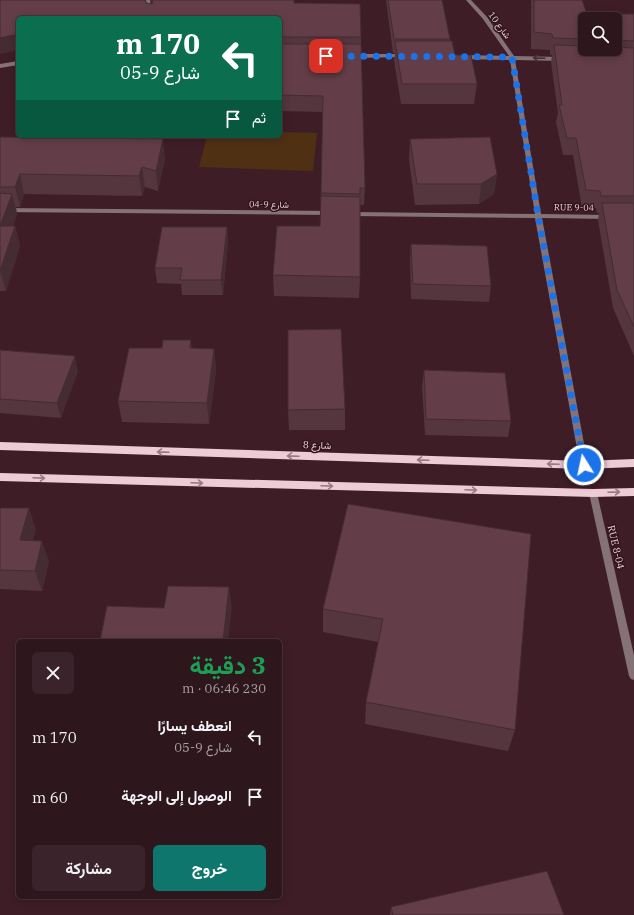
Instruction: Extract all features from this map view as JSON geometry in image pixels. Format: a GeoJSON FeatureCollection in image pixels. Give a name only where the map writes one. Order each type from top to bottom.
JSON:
{"type":"FeatureCollection","features":[{"type":"Feature","properties":{"kind":"highway","name":"شارع 8"},"geometry":{"type":"LineString","coordinates":[[0,446],[584,465],[634,463]]}},
{"type":"Feature","properties":{"kind":"highway"},"geometry":{"type":"LineString","coordinates":[[0,477],[593,493],[634,492]]}},
{"type":"Feature","properties":{"kind":"street"},"geometry":{"type":"LineString","coordinates":[[148,0],[151,16]]}},
{"type":"Feature","properties":{"kind":"street","name":"شارع 10"},"geometry":{"type":"LineString","coordinates":[[468,0],[485,18],[512,57],[538,215],[584,465]]}},
{"type":"Feature","properties":{"kind":"street"},"geometry":{"type":"LineString","coordinates":[[342,56],[412,56]]}},
{"type":"Feature","properties":{"kind":"street"},"geometry":{"type":"LineString","coordinates":[[458,57],[566,59]]}},
{"type":"Feature","properties":{"kind":"street"},"geometry":{"type":"LineString","coordinates":[[0,66],[16,63]]}},
{"type":"Feature","properties":{"kind":"street","name":"شارع 9-04"},"geometry":{"type":"LineString","coordinates":[[0,210],[538,215]]}},
{"type":"Feature","properties":{"kind":"street","name":"RUE 9-04"},"geometry":{"type":"LineString","coordinates":[[538,215],[618,217]]}},
{"type":"Feature","properties":{"kind":"street","name":"RUE 8-04"},"geometry":{"type":"LineString","coordinates":[[593,493],[634,676]]}},
{"type":"Feature","properties":{"kind":"shaded area"},"geometry":{"type":"Polygon","coordinates":[[[282,132],[317,133],[313,171],[199,167],[206,138],[282,138],[282,132]]]}},
{"type":"Feature","properties":{"kind":"building"},"geometry":{"type":"Polygon","coordinates":[[[0,0],[145,0],[146,3],[151,4],[153,3],[152,0],[294,0],[294,3],[360,4],[361,37],[282,37],[282,16],[16,16],[16,34],[0,38],[0,0]]]}},
{"type":"Feature","properties":{"kind":"building"},"geometry":{"type":"Polygon","coordinates":[[[388,0],[442,0],[450,39],[394,39],[388,0]]]}},
{"type":"Feature","properties":{"kind":"building"},"geometry":{"type":"Polygon","coordinates":[[[534,0],[582,0],[586,12],[578,12],[578,39],[553,38],[552,34],[534,32],[534,0]]]}},
{"type":"Feature","properties":{"kind":"building"},"geometry":{"type":"Polygon","coordinates":[[[622,14],[634,14],[634,41],[622,40],[622,14]]]}},
{"type":"Feature","properties":{"kind":"building"},"geometry":{"type":"Polygon","coordinates":[[[395,41],[452,41],[455,55],[471,55],[477,84],[402,84],[395,41]]]}},
{"type":"Feature","properties":{"kind":"building"},"geometry":{"type":"Polygon","coordinates":[[[282,44],[361,44],[365,188],[360,188],[360,194],[321,193],[323,96],[282,95],[282,44]]]}},
{"type":"Feature","properties":{"kind":"building"},"geometry":{"type":"Polygon","coordinates":[[[554,45],[578,46],[578,56],[622,56],[622,47],[634,48],[634,196],[601,196],[600,191],[586,190],[576,138],[567,138],[559,105],[562,105],[554,45]]]}},
{"type":"Feature","properties":{"kind":"building"},"geometry":{"type":"Polygon","coordinates":[[[0,137],[163,139],[156,171],[142,167],[139,176],[20,174],[15,187],[0,187],[0,137]]]}},
{"type":"Feature","properties":{"kind":"building"},"geometry":{"type":"Polygon","coordinates":[[[490,137],[497,174],[481,184],[417,184],[410,139],[490,137]]]}},
{"type":"Feature","properties":{"kind":"building"},"geometry":{"type":"Polygon","coordinates":[[[0,193],[12,194],[0,226],[0,193]]]}},
{"type":"Feature","properties":{"kind":"building"},"geometry":{"type":"Polygon","coordinates":[[[321,196],[360,197],[360,277],[273,275],[277,226],[320,226],[321,196]]]}},
{"type":"Feature","properties":{"kind":"building"},"geometry":{"type":"Polygon","coordinates":[[[602,203],[634,203],[634,327],[617,290],[602,203]]]}},
{"type":"Feature","properties":{"kind":"building"},"geometry":{"type":"Polygon","coordinates":[[[0,226],[15,226],[0,271],[0,226]]]}},
{"type":"Feature","properties":{"kind":"building"},"geometry":{"type":"Polygon","coordinates":[[[162,227],[227,227],[221,280],[180,280],[182,268],[155,268],[162,227]]]}},
{"type":"Feature","properties":{"kind":"building"},"geometry":{"type":"Polygon","coordinates":[[[411,244],[487,246],[491,286],[413,284],[411,244]]]}},
{"type":"Feature","properties":{"kind":"building"},"geometry":{"type":"Polygon","coordinates":[[[341,329],[345,409],[288,410],[288,330],[341,329]]]}},
{"type":"Feature","properties":{"kind":"building"},"geometry":{"type":"Polygon","coordinates":[[[163,340],[191,340],[190,348],[214,349],[207,403],[118,401],[129,348],[162,348],[163,340]]]}},
{"type":"Feature","properties":{"kind":"building"},"geometry":{"type":"Polygon","coordinates":[[[0,350],[75,356],[57,403],[0,399],[0,350]]]}},
{"type":"Feature","properties":{"kind":"building"},"geometry":{"type":"Polygon","coordinates":[[[424,370],[505,373],[511,421],[426,419],[424,370]]]}},
{"type":"Feature","properties":{"kind":"building"},"geometry":{"type":"Polygon","coordinates":[[[348,504],[531,534],[515,730],[366,702],[383,619],[323,609],[348,504]]]}},
{"type":"Feature","properties":{"kind":"building"},"geometry":{"type":"Polygon","coordinates":[[[0,508],[29,508],[20,540],[42,541],[35,571],[0,570],[0,508]]]}},
{"type":"Feature","properties":{"kind":"building"},"geometry":{"type":"Polygon","coordinates":[[[168,586],[229,587],[223,639],[100,639],[107,606],[164,608],[168,586]]]}},
{"type":"Feature","properties":{"kind":"building"},"geometry":{"type":"Polygon","coordinates":[[[547,871],[564,915],[393,915],[391,907],[547,871]]]}},
{"type":"Feature","properties":{"kind":"route"},"geometry":{"type":"LineString","coordinates":[[326,56],[512,57],[538,215],[584,465]]}}]}
